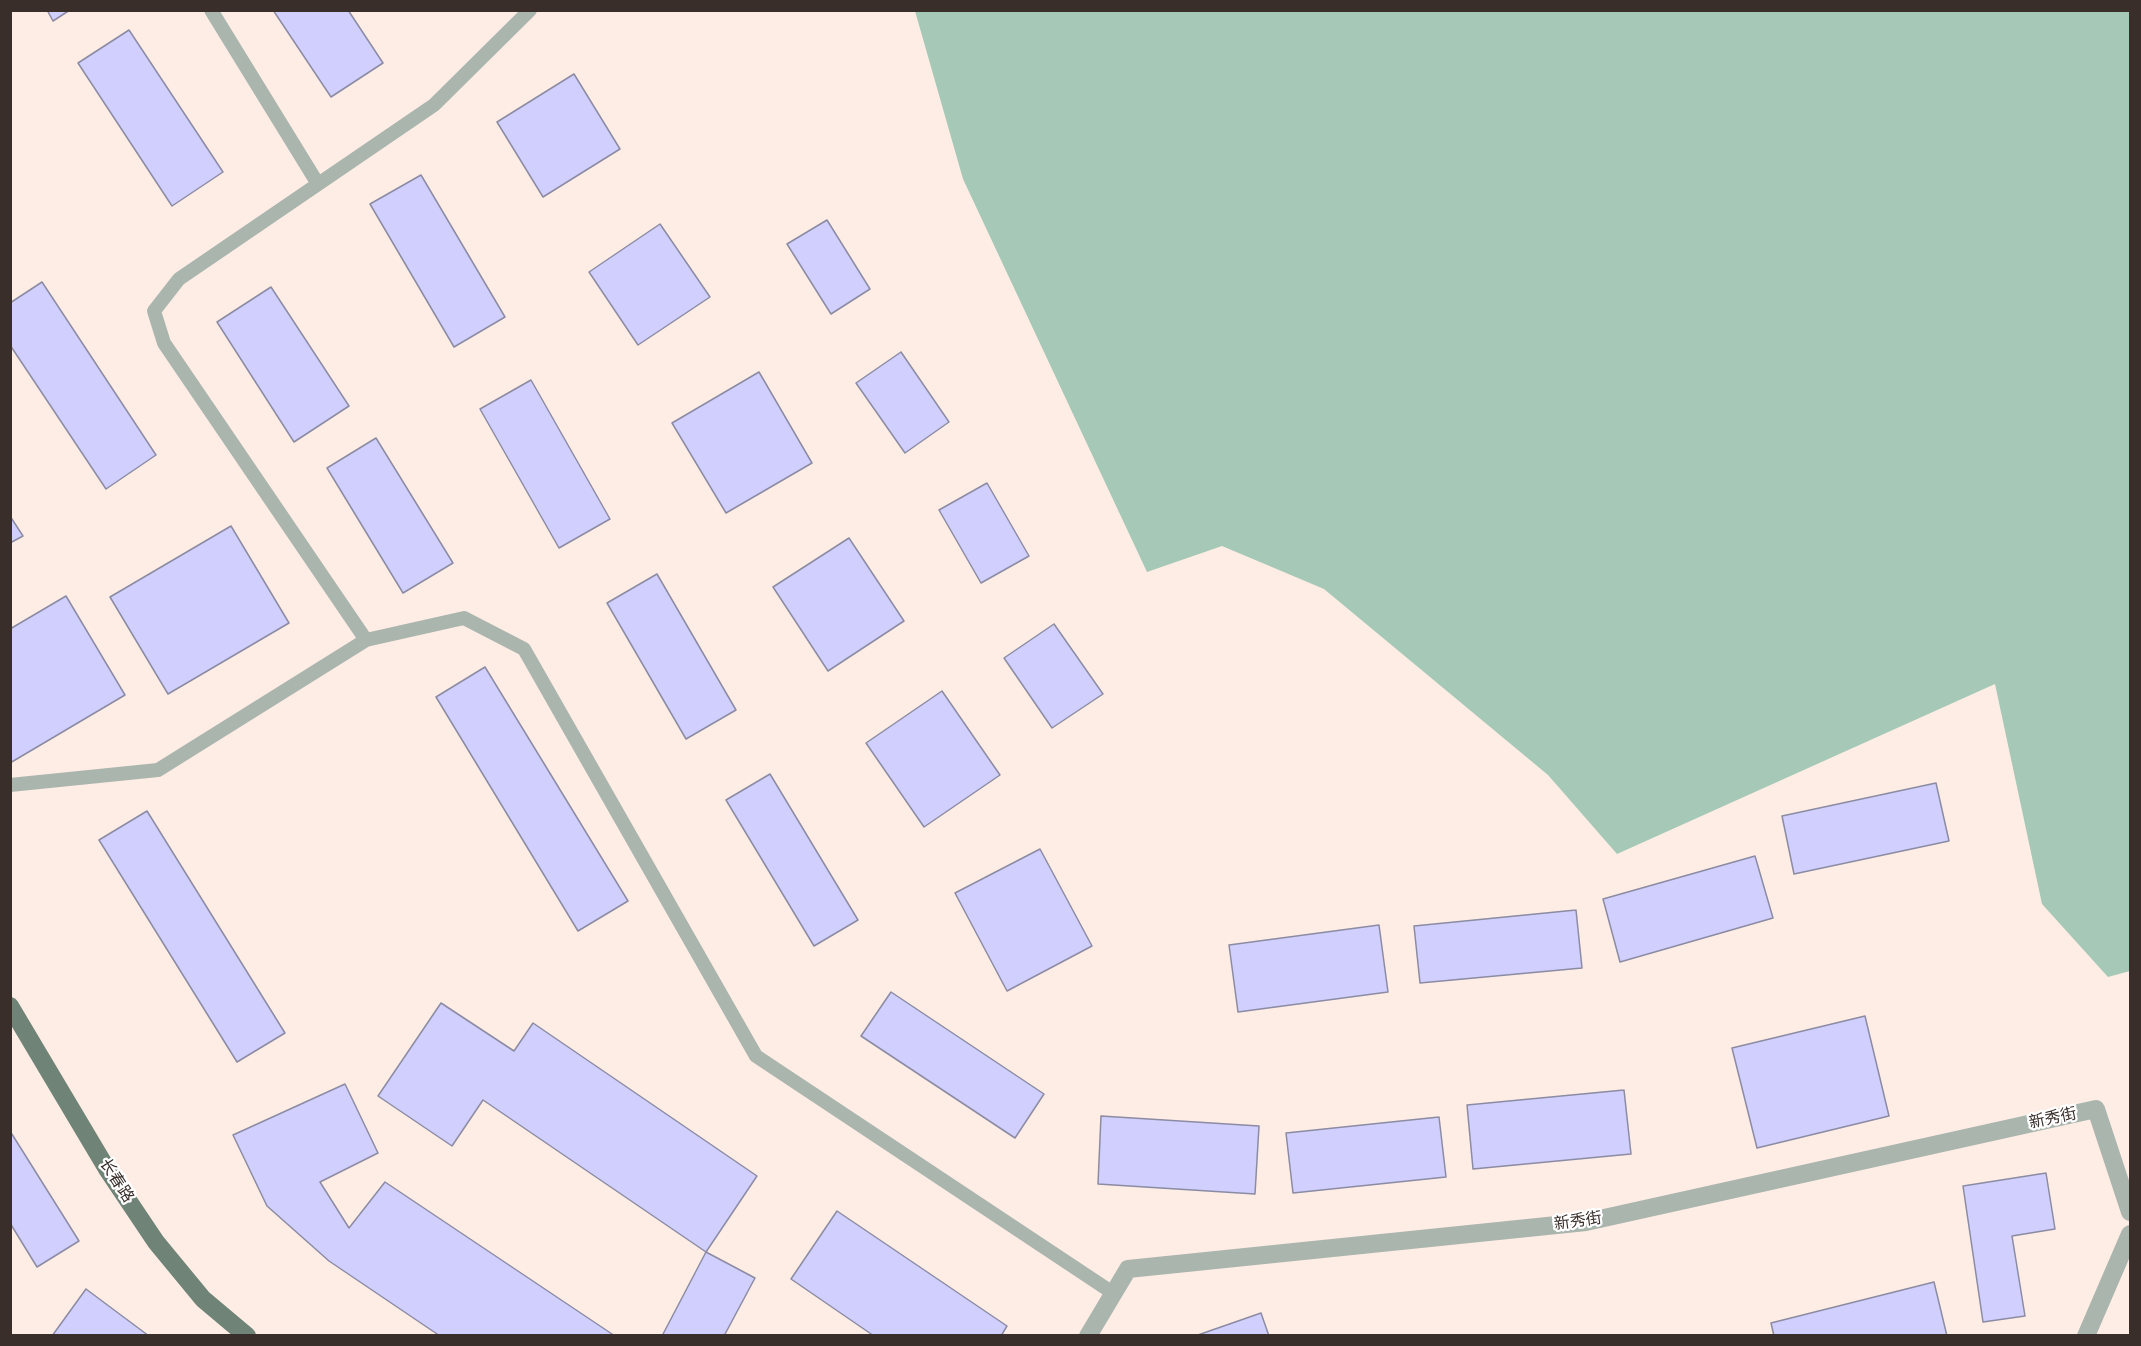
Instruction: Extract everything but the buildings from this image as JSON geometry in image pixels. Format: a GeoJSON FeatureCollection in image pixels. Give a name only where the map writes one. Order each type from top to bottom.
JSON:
{"type":"FeatureCollection","features":[{"type":"Feature","properties":{"kind":"main road","name":"长春路"},"geometry":{"type":"LineString","coordinates":[[10,1006],[107,1168],[156,1242],[203,1299],[248,1335]]}},
{"type":"Feature","properties":{"kind":"street","name":"新秀街"},"geometry":{"type":"LineString","coordinates":[[1088,1335],[1128,1269],[1586,1222],[2096,1109],[2130,1212]]}},
{"type":"Feature","properties":{"kind":"street"},"geometry":{"type":"LineString","coordinates":[[2086,1335],[2130,1234]]}},
{"type":"Feature","properties":{"kind":"lane"},"geometry":{"type":"LineString","coordinates":[[211,10],[318,184]]}},
{"type":"Feature","properties":{"kind":"lane"},"geometry":{"type":"LineString","coordinates":[[366,640],[164,343],[154,311],[179,279],[434,105],[530,10]]}},
{"type":"Feature","properties":{"kind":"lane"},"geometry":{"type":"LineString","coordinates":[[10,785],[158,770],[366,640],[464,618],[524,649],[756,1056],[1113,1293]]}},
{"type":"Feature","properties":{"kind":"green space"},"geometry":{"type":"Polygon","coordinates":[[[915,11],[2130,11],[2130,971],[2108,977],[2042,904],[1995,684],[1617,854],[1548,775],[1324,589],[1222,546],[1147,572],[963,179],[915,11]]]}}]}
